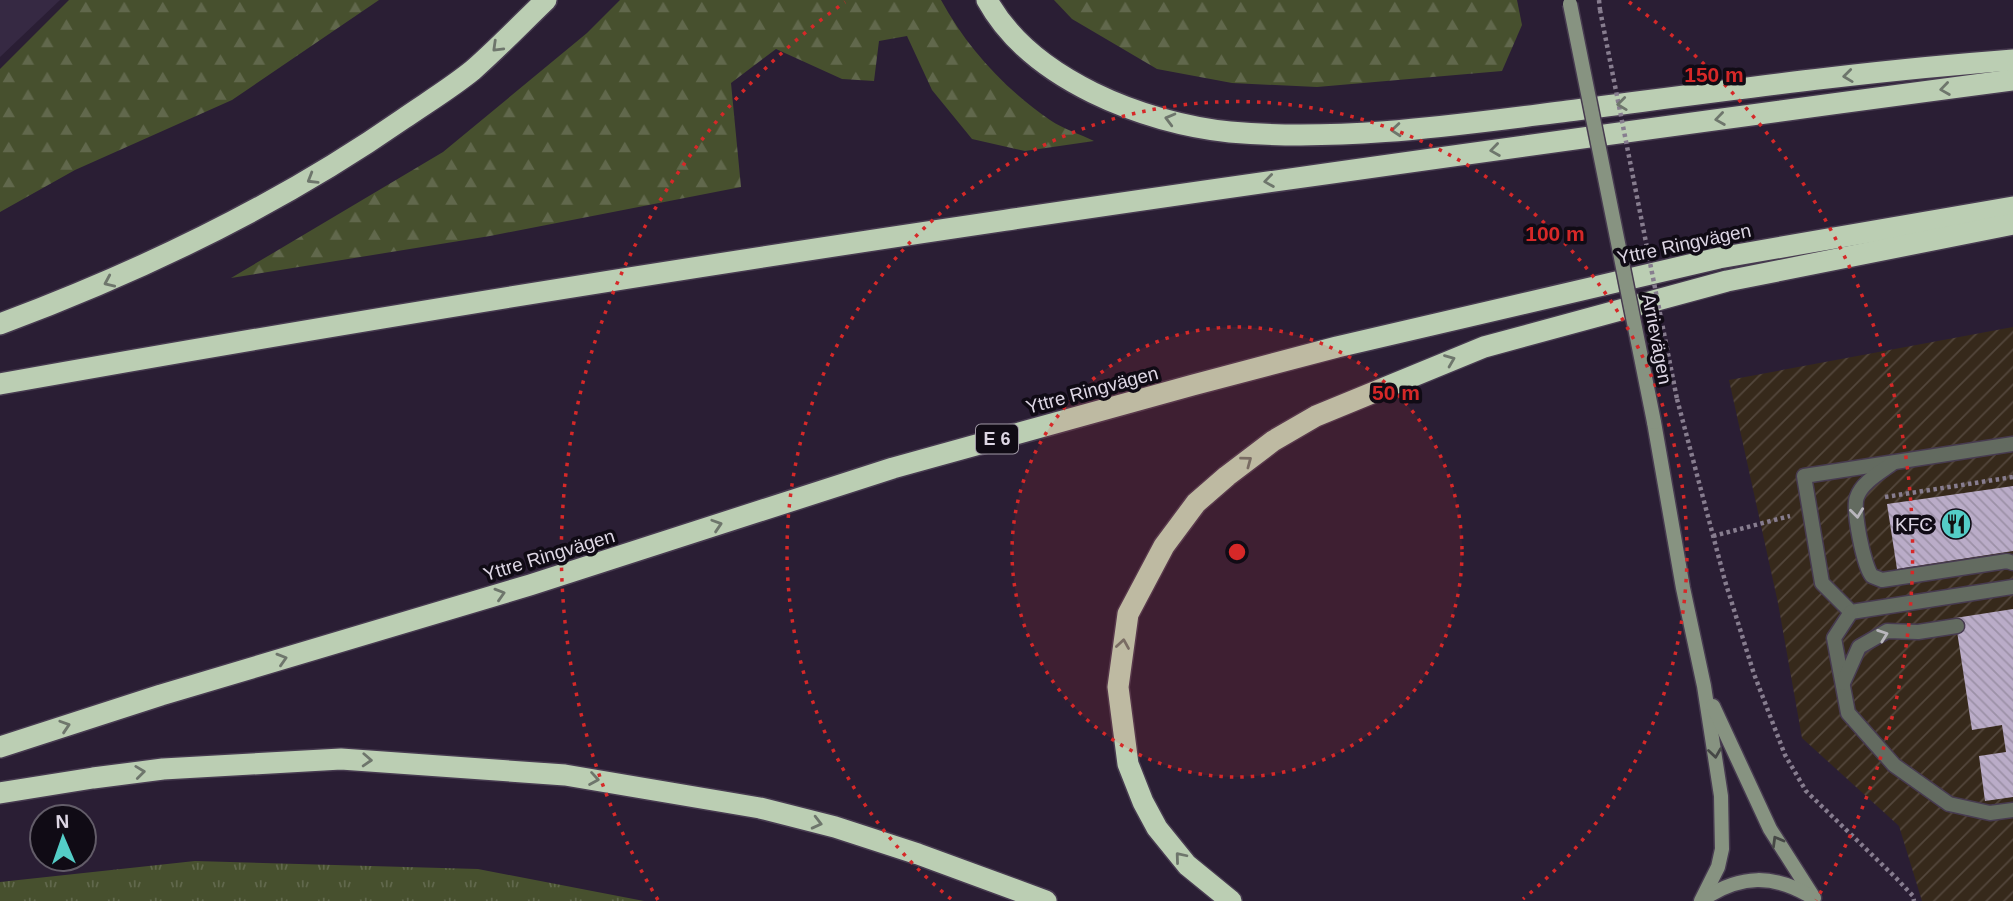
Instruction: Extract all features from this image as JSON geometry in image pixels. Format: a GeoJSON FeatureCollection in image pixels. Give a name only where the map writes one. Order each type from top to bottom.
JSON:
{"type":"FeatureCollection","features":[{"type":"Feature","properties":{"kind":"highway"},"geometry":{"type":"LineString","coordinates":[[0,324],[156,261],[308,181],[353,154],[471,71],[546,0]]}},
{"type":"Feature","properties":{"kind":"highway"},"geometry":{"type":"LineString","coordinates":[[987,0],[1010,31],[1041,61],[1077,85],[1140,111],[1228,132],[1285,135],[1466,124],[1912,68],[2013,60]]}},
{"type":"Feature","properties":{"kind":"highway"},"geometry":{"type":"LineString","coordinates":[[0,384],[446,306],[1175,194],[2013,80]]}},
{"type":"Feature","properties":{"kind":"highway","name":"Yttre Ringvägen"},"geometry":{"type":"LineString","coordinates":[[0,747],[161,695],[543,581],[893,468],[1245,371],[1719,258],[2013,207]]}},
{"type":"Feature","properties":{"kind":"highway"},"geometry":{"type":"LineString","coordinates":[[1231,901],[1187,865],[1157,828],[1143,802],[1129,764],[1118,687],[1128,614],[1164,546],[1196,503],[1227,475],[1273,441],[1316,416],[1484,347],[1727,281],[2013,224]]}},
{"type":"Feature","properties":{"kind":"highway"},"geometry":{"type":"LineString","coordinates":[[0,793],[163,769],[341,759],[565,775],[760,808],[835,827],[1046,901]]}},
{"type":"Feature","properties":{"kind":"main road","name":"Arrievägen"},"geometry":{"type":"LineString","coordinates":[[1570,2],[1654,422],[1715,753],[1723,832],[1718,867],[1701,901]]}},
{"type":"Feature","properties":{"kind":"main road","name":"Arrievägen"},"geometry":{"type":"LineString","coordinates":[[1704,686],[1770,829],[1815,900]]}},
{"type":"Feature","properties":{"kind":"main road"},"geometry":{"type":"LineString","coordinates":[[1701,901],[1721,888],[1744,881],[1769,880],[1793,886],[1815,900]]}},
{"type":"Feature","properties":{"kind":"lane"},"geometry":{"type":"LineString","coordinates":[[1851,612],[1822,583],[1804,476],[2013,444]]}},
{"type":"Feature","properties":{"kind":"lane"},"geometry":{"type":"LineString","coordinates":[[1894,462],[1863,486],[1856,498],[1865,564],[1872,576],[1882,579],[2007,561],[2013,563]]}},
{"type":"Feature","properties":{"kind":"lane"},"geometry":{"type":"LineString","coordinates":[[2013,587],[1851,612],[1834,638],[1848,713],[1894,765],[1949,804],[1990,813],[2013,810]]}},
{"type":"Feature","properties":{"kind":"lane"},"geometry":{"type":"LineString","coordinates":[[1843,685],[1859,646],[1887,631],[1917,632],[1956,626]]}},
{"type":"Feature","properties":{"kind":"path"},"geometry":{"type":"LineString","coordinates":[[1599,0],[1677,399],[1713,536],[1754,674],[1785,755],[1806,791],[1896,878],[1913,896],[1913,901]]}},
{"type":"Feature","properties":{"kind":"path"},"geometry":{"type":"LineString","coordinates":[[1877,498],[2013,477]]}},
{"type":"Feature","properties":{"kind":"path"},"geometry":{"type":"LineString","coordinates":[[1713,536],[1790,516]]}},
{"type":"Feature","properties":{"kind":"shaded area"},"geometry":{"type":"Polygon","coordinates":[[[0,0],[60,0],[0,57],[0,0]]]}},
{"type":"Feature","properties":{"kind":"shaded area"},"geometry":{"type":"Polygon","coordinates":[[[2013,327],[2013,901],[1922,901],[1899,826],[1802,738],[1778,603],[1729,380],[2013,327]]]}},
{"type":"Feature","properties":{"kind":"green space"},"geometry":{"type":"Polygon","coordinates":[[[69,0],[379,0],[232,100],[75,170],[0,212],[0,69],[69,0]]]}},
{"type":"Feature","properties":{"kind":"green space"},"geometry":{"type":"Polygon","coordinates":[[[620,0],[941,0],[975,51],[1018,95],[1050,120],[1094,141],[1025,151],[972,139],[932,90],[907,36],[879,41],[874,81],[842,79],[776,49],[731,83],[741,187],[490,236],[231,278],[443,152],[587,33],[620,0]]]}},
{"type":"Feature","properties":{"kind":"green space"},"geometry":{"type":"Polygon","coordinates":[[[1054,0],[1517,0],[1522,25],[1502,71],[1317,87],[1232,83],[1157,69],[1072,19],[1054,0]]]}},
{"type":"Feature","properties":{"kind":"green space"},"geometry":{"type":"Polygon","coordinates":[[[195,861],[478,869],[644,901],[0,901],[0,882],[195,861]]]}},
{"type":"Feature","properties":{"kind":"building"},"geometry":{"type":"Polygon","coordinates":[[[2013,486],[2013,551],[1897,569],[1887,504],[2013,486]]]}},
{"type":"Feature","properties":{"kind":"building"},"geometry":{"type":"Polygon","coordinates":[[[2013,609],[2013,797],[1985,801],[1979,756],[2006,752],[2002,725],[1972,730],[1955,618],[2013,609]]]}},
{"type":"Feature","properties":{"kind":"place","name":"KFC"},"geometry":{"type":"Point","coordinates":[1956,524]}}]}
